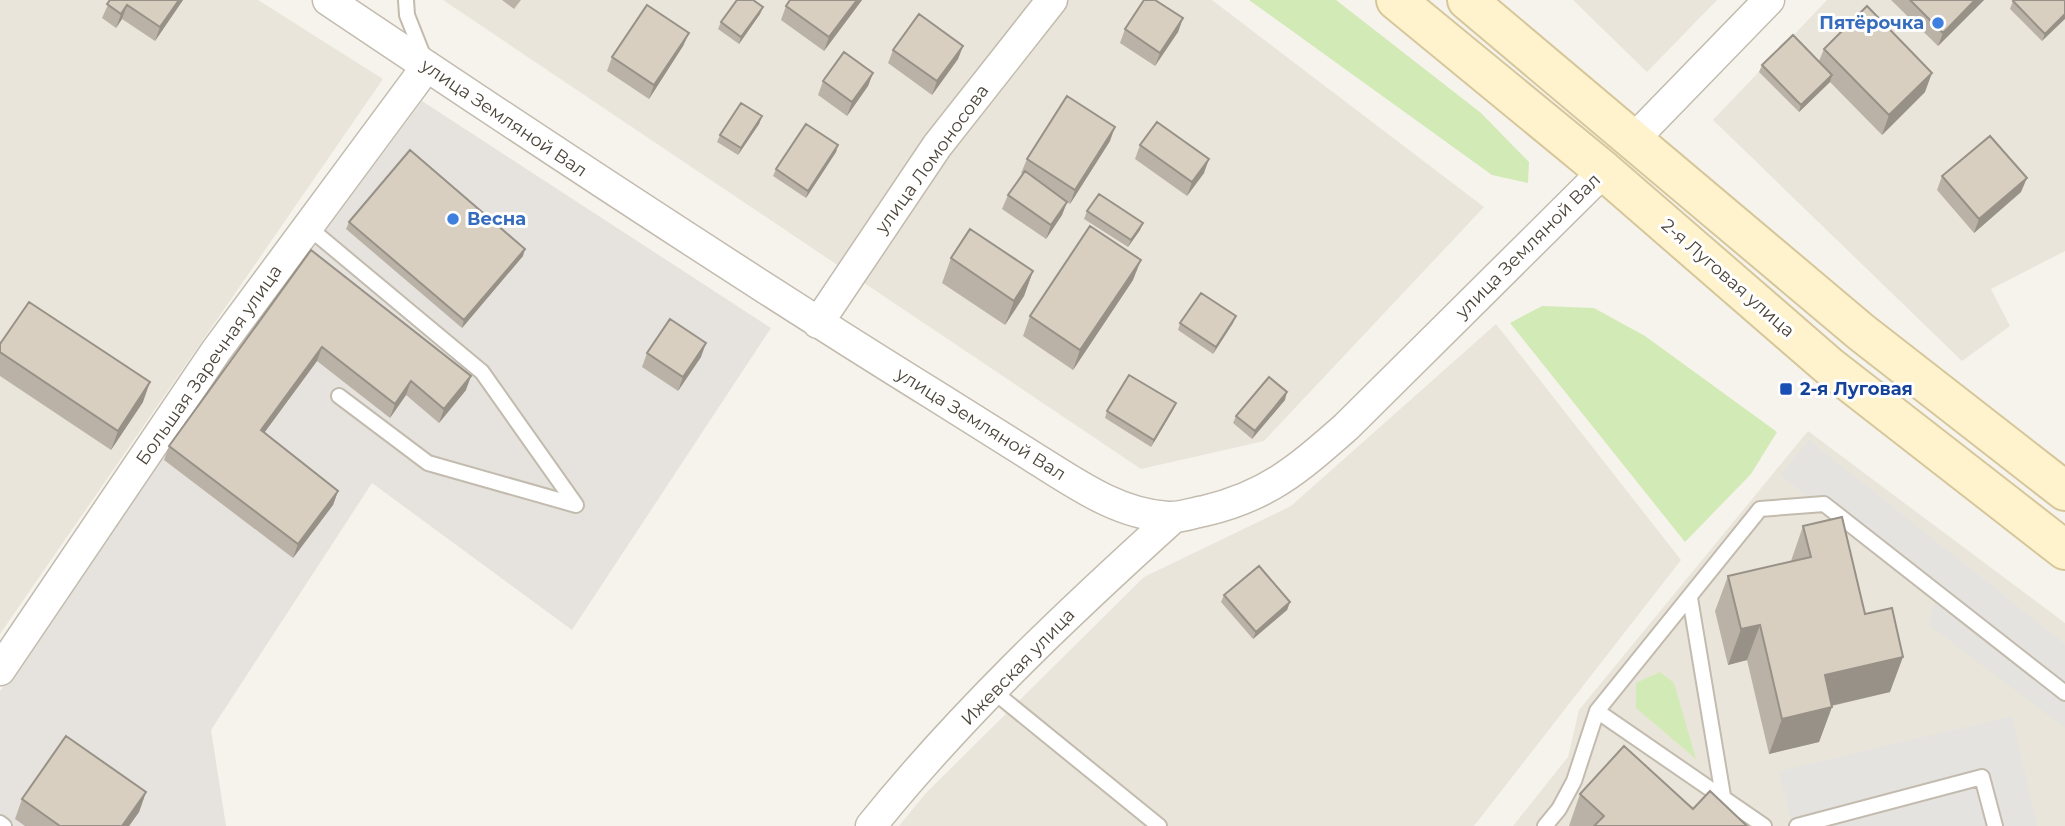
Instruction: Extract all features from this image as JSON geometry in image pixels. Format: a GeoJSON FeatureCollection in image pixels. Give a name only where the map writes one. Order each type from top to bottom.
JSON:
{"type":"FeatureCollection","features":[{"type":"Feature","properties":{"kind":"main road","name":"2-я Луговая улица"},"geometry":{"type":"LineString","coordinates":[[1396,0],[1604,171],[1830,366],[2065,550]]}},
{"type":"Feature","properties":{"kind":"main road"},"geometry":{"type":"LineString","coordinates":[[1467,0],[1861,332],[2065,491]]}},
{"type":"Feature","properties":{"kind":"main road"},"geometry":{"type":"LineString","coordinates":[[1604,171],[1634,139]]}},
{"type":"Feature","properties":{"kind":"street","name":"улица Земляной Вал"},"geometry":{"type":"LineString","coordinates":[[328,0],[624,198],[818,323],[1092,493],[1125,509],[1173,517],[1250,498],[1280,482],[1307,462],[1346,427],[1604,171]]}},
{"type":"Feature","properties":{"kind":"street","name":"улица Ломоносова"},"geometry":{"type":"LineString","coordinates":[[818,323],[937,146],[1052,0]]}},
{"type":"Feature","properties":{"kind":"street"},"geometry":{"type":"LineString","coordinates":[[1634,139],[1769,0]]}},
{"type":"Feature","properties":{"kind":"street","name":"Большая Заречная улица"},"geometry":{"type":"LineString","coordinates":[[0,670],[216,351],[427,66]]}},
{"type":"Feature","properties":{"kind":"street","name":"Ижевская улица"},"geometry":{"type":"LineString","coordinates":[[871,826],[899,791],[1035,647],[1173,517]]}},
{"type":"Feature","properties":{"kind":"lane"},"geometry":{"type":"LineString","coordinates":[[406,0],[407,15],[427,66]]}},
{"type":"Feature","properties":{"kind":"lane"},"geometry":{"type":"LineString","coordinates":[[307,226],[482,372],[576,505],[428,463],[339,396]]}},
{"type":"Feature","properties":{"kind":"lane"},"geometry":{"type":"LineString","coordinates":[[1545,826],[1559,809],[1574,781],[1597,712],[1760,509],[1824,504],[2065,693]]}},
{"type":"Feature","properties":{"kind":"lane"},"geometry":{"type":"LineString","coordinates":[[1690,598],[1723,796]]}},
{"type":"Feature","properties":{"kind":"lane"},"geometry":{"type":"LineString","coordinates":[[993,691],[1159,826]]}},
{"type":"Feature","properties":{"kind":"lane"},"geometry":{"type":"LineString","coordinates":[[1597,712],[1764,826]]}},
{"type":"Feature","properties":{"kind":"lane"},"geometry":{"type":"LineString","coordinates":[[1797,826],[1982,777],[1995,826]]}},
{"type":"Feature","properties":{"kind":"shaded area"},"geometry":{"type":"Polygon","coordinates":[[[0,0],[258,0],[383,79],[0,634],[0,0]]]}},
{"type":"Feature","properties":{"kind":"shaded area"},"geometry":{"type":"Polygon","coordinates":[[[443,0],[1212,0],[1484,207],[1264,441],[1141,469],[443,0]]]}},
{"type":"Feature","properties":{"kind":"shaded area"},"geometry":{"type":"Polygon","coordinates":[[[1573,0],[1717,0],[1647,72],[1573,0]]]}},
{"type":"Feature","properties":{"kind":"shaded area"},"geometry":{"type":"Polygon","coordinates":[[[1827,0],[2065,0],[2065,251],[1991,289],[2010,326],[1962,361],[1713,120],[1827,0]]]}},
{"type":"Feature","properties":{"kind":"shaded area"},"geometry":{"type":"Polygon","coordinates":[[[422,101],[771,328],[572,630],[372,483],[211,730],[226,826],[0,826],[0,691],[92,554],[245,339],[422,101]]]}},
{"type":"Feature","properties":{"kind":"shaded area"},"geometry":{"type":"Polygon","coordinates":[[[1496,324],[1681,560],[1474,826],[899,826],[926,793],[1144,577],[1291,506],[1496,324]]]}},
{"type":"Feature","properties":{"kind":"shaded area"},"geometry":{"type":"Polygon","coordinates":[[[1808,431],[2065,623],[2065,826],[1513,826],[1568,757],[1579,710],[1808,431]]]}},
{"type":"Feature","properties":{"kind":"shaded area"},"geometry":{"type":"Polygon","coordinates":[[[1809,440],[2065,644],[2065,728],[1927,624],[1937,598],[1780,475],[1809,440]]]}},
{"type":"Feature","properties":{"kind":"shaded area"},"geometry":{"type":"Polygon","coordinates":[[[2012,716],[2037,826],[1792,826],[1779,771],[2012,716]]]}},
{"type":"Feature","properties":{"kind":"green space"},"geometry":{"type":"Polygon","coordinates":[[[1249,0],[1336,0],[1481,113],[1529,162],[1528,183],[1492,175],[1249,0]]]}},
{"type":"Feature","properties":{"kind":"green space"},"geometry":{"type":"Polygon","coordinates":[[[1542,306],[1594,308],[1645,336],[1777,432],[1751,474],[1685,542],[1510,323],[1542,306]]]}},
{"type":"Feature","properties":{"kind":"green space"},"geometry":{"type":"Polygon","coordinates":[[[1660,672],[1674,683],[1696,759],[1636,708],[1636,683],[1660,672]]]}},
{"type":"Feature","properties":{"kind":"building"},"geometry":{"type":"Polygon","coordinates":[[[110,0],[179,0],[160,27],[127,5],[121,14],[107,4],[110,0]]]}},
{"type":"Feature","properties":{"kind":"building"},"geometry":{"type":"Polygon","coordinates":[[[737,0],[753,0],[763,7],[741,37],[721,22],[737,0]]]}},
{"type":"Feature","properties":{"kind":"building"},"geometry":{"type":"Polygon","coordinates":[[[790,0],[857,0],[829,37],[786,6],[790,0]]]}},
{"type":"Feature","properties":{"kind":"building"},"geometry":{"type":"Polygon","coordinates":[[[1144,0],[1155,0],[1183,18],[1160,53],[1125,29],[1144,0]]]}},
{"type":"Feature","properties":{"kind":"building"},"geometry":{"type":"Polygon","coordinates":[[[1910,0],[1975,0],[1943,33],[1910,0]]]}},
{"type":"Feature","properties":{"kind":"building"},"geometry":{"type":"Polygon","coordinates":[[[2014,0],[2065,0],[2065,14],[2045,34],[2014,0]]]}},
{"type":"Feature","properties":{"kind":"building"},"geometry":{"type":"Polygon","coordinates":[[[647,5],[689,33],[654,85],[612,57],[647,5]]]}},
{"type":"Feature","properties":{"kind":"building"},"geometry":{"type":"Polygon","coordinates":[[[1867,6],[1932,73],[1889,115],[1824,49],[1867,6]]]}},
{"type":"Feature","properties":{"kind":"building"},"geometry":{"type":"Polygon","coordinates":[[[919,14],[963,46],[937,81],[893,50],[919,14]]]}},
{"type":"Feature","properties":{"kind":"building"},"geometry":{"type":"Polygon","coordinates":[[[1793,35],[1832,75],[1801,105],[1762,65],[1793,35]]]}},
{"type":"Feature","properties":{"kind":"building"},"geometry":{"type":"Polygon","coordinates":[[[844,52],[873,73],[852,102],[823,81],[844,52]]]}},
{"type":"Feature","properties":{"kind":"building"},"geometry":{"type":"Polygon","coordinates":[[[1067,96],[1115,127],[1075,190],[1027,159],[1067,96]]]}},
{"type":"Feature","properties":{"kind":"building"},"geometry":{"type":"Polygon","coordinates":[[[741,103],[762,116],[741,148],[720,135],[741,103]]]}},
{"type":"Feature","properties":{"kind":"building"},"geometry":{"type":"Polygon","coordinates":[[[1157,122],[1209,159],[1192,182],[1140,145],[1157,122]]]}},
{"type":"Feature","properties":{"kind":"building"},"geometry":{"type":"Polygon","coordinates":[[[806,124],[838,145],[808,191],[776,169],[806,124]]]}},
{"type":"Feature","properties":{"kind":"building"},"geometry":{"type":"Polygon","coordinates":[[[1990,136],[2027,178],[1979,219],[1942,176],[1990,136]]]}},
{"type":"Feature","properties":{"kind":"building"},"geometry":{"type":"Polygon","coordinates":[[[410,150],[525,249],[464,320],[349,222],[410,150]]]}},
{"type":"Feature","properties":{"kind":"building"},"geometry":{"type":"Polygon","coordinates":[[[1025,171],[1067,202],[1051,225],[1008,195],[1025,171]]]}},
{"type":"Feature","properties":{"kind":"building"},"geometry":{"type":"Polygon","coordinates":[[[1099,194],[1143,223],[1131,240],[1087,211],[1099,194]]]}},
{"type":"Feature","properties":{"kind":"building"},"geometry":{"type":"Polygon","coordinates":[[[1090,226],[1141,260],[1080,350],[1030,316],[1090,226]]]}},
{"type":"Feature","properties":{"kind":"building"},"geometry":{"type":"Polygon","coordinates":[[[970,229],[1033,271],[1014,301],[951,258],[970,229]]]}},
{"type":"Feature","properties":{"kind":"building"},"geometry":{"type":"Polygon","coordinates":[[[311,250],[471,376],[444,409],[411,381],[395,404],[322,347],[261,430],[338,491],[298,544],[169,446],[311,250]]]}},
{"type":"Feature","properties":{"kind":"building"},"geometry":{"type":"Polygon","coordinates":[[[1201,293],[1236,316],[1216,347],[1180,323],[1201,293]]]}},
{"type":"Feature","properties":{"kind":"building"},"geometry":{"type":"Polygon","coordinates":[[[29,302],[150,382],[118,431],[0,352],[0,344],[29,302]]]}},
{"type":"Feature","properties":{"kind":"building"},"geometry":{"type":"Polygon","coordinates":[[[670,319],[706,343],[683,377],[647,353],[670,319]]]}},
{"type":"Feature","properties":{"kind":"building"},"geometry":{"type":"Polygon","coordinates":[[[1129,375],[1176,403],[1154,440],[1107,411],[1129,375]]]}},
{"type":"Feature","properties":{"kind":"building"},"geometry":{"type":"Polygon","coordinates":[[[1269,377],[1287,392],[1255,431],[1236,416],[1269,377]]]}},
{"type":"Feature","properties":{"kind":"building"},"geometry":{"type":"Polygon","coordinates":[[[1842,517],[1865,614],[1892,608],[1903,657],[1825,675],[1832,707],[1782,719],[1760,625],[1741,629],[1728,576],[1811,557],[1803,526],[1842,517]]]}},
{"type":"Feature","properties":{"kind":"building"},"geometry":{"type":"Polygon","coordinates":[[[1259,566],[1290,602],[1256,632],[1224,595],[1259,566]]]}},
{"type":"Feature","properties":{"kind":"building"},"geometry":{"type":"Polygon","coordinates":[[[66,736],[146,792],[122,826],[60,826],[22,799],[66,736]]]}},
{"type":"Feature","properties":{"kind":"building"},"geometry":{"type":"Polygon","coordinates":[[[1624,746],[1693,809],[1710,791],[1747,826],[1594,826],[1604,816],[1580,794],[1624,746]]]}},
{"type":"Feature","properties":{"kind":"place","name":"Пятёрочка"},"geometry":{"type":"Point","coordinates":[1938,23]}},
{"type":"Feature","properties":{"kind":"place","name":"Весна"},"geometry":{"type":"Point","coordinates":[453,219]}},
{"type":"Feature","properties":{"kind":"place","name":"2-я Луговая"},"geometry":{"type":"Point","coordinates":[1786,389]}}]}
